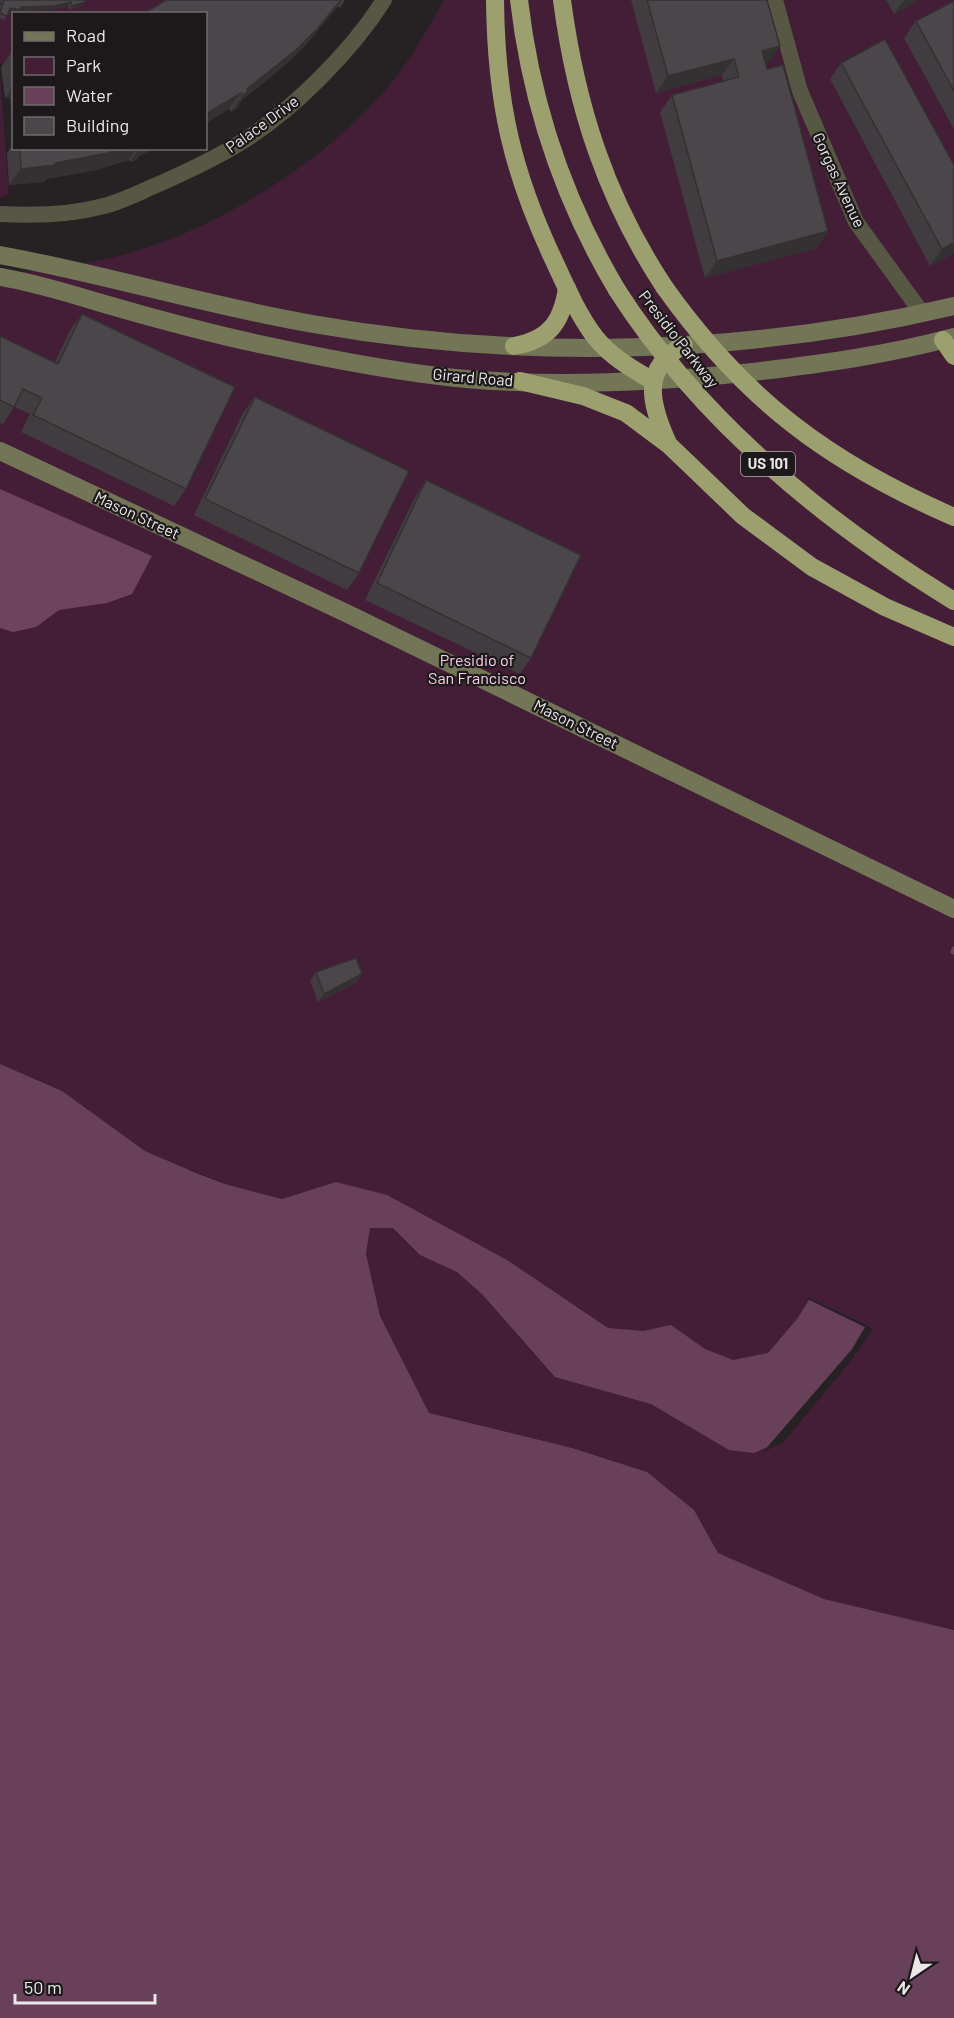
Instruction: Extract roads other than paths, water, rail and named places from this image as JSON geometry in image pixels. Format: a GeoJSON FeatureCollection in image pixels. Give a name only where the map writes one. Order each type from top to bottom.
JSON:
{"type":"FeatureCollection","features":[{"type":"Feature","properties":{"kind":"highway"},"geometry":{"type":"LineString","coordinates":[[495,0],[498,71],[503,110],[511,146],[528,201],[567,288],[589,328],[621,361],[653,381]]}},
{"type":"Feature","properties":{"kind":"highway","name":"Presidio Parkway"},"geometry":{"type":"LineString","coordinates":[[519,0],[531,71],[548,138],[579,219],[617,290],[666,360],[693,391],[787,481],[842,525],[954,601]]}},
{"type":"Feature","properties":{"kind":"highway","name":"Presidio Parkway"},"geometry":{"type":"LineString","coordinates":[[562,0],[574,75],[593,143],[624,217],[665,288],[717,355],[759,397],[790,423],[859,471],[895,491],[954,518]]}},
{"type":"Feature","properties":{"kind":"highway"},"geometry":{"type":"LineString","coordinates":[[514,346],[530,342],[552,328],[562,312],[567,288]]}},
{"type":"Feature","properties":{"kind":"highway"},"geometry":{"type":"LineString","coordinates":[[948,339],[954,356]]}},
{"type":"Feature","properties":{"kind":"highway"},"geometry":{"type":"LineString","coordinates":[[669,445],[654,410],[653,381],[664,359],[684,345]]}},
{"type":"Feature","properties":{"kind":"highway"},"geometry":{"type":"LineString","coordinates":[[520,381],[566,391],[610,405],[634,419],[669,445],[688,466],[749,522],[812,567],[885,607],[954,637]]}},
{"type":"Feature","properties":{"kind":"street","name":"Palace Drive"},"geometry":{"type":"LineString","coordinates":[[0,214],[42,216],[104,206],[135,195],[219,155],[262,128],[300,97],[337,59],[384,0]]}},
{"type":"Feature","properties":{"kind":"street","name":"Gorgas Avenue"},"geometry":{"type":"LineString","coordinates":[[775,0],[800,92],[856,222],[922,313],[948,339]]}},
{"type":"Feature","properties":{"kind":"street","name":"Girard Road"},"geometry":{"type":"LineString","coordinates":[[0,255],[314,324],[413,339],[514,346],[606,348],[684,345],[837,328],[954,306]]}},
{"type":"Feature","properties":{"kind":"street","name":"Girard Road"},"geometry":{"type":"LineString","coordinates":[[0,277],[50,288],[185,327],[266,346],[466,379],[653,381],[825,363],[948,339]]}},
{"type":"Feature","properties":{"kind":"street","name":"Mason Street"},"geometry":{"type":"LineString","coordinates":[[0,451],[356,618],[949,906]]}},
{"type":"Feature","properties":{"kind":"water"},"geometry":{"type":"Polygon","coordinates":[[[0,1064],[62,1091],[145,1151],[225,1184],[282,1199],[336,1182],[387,1195],[507,1260],[608,1328],[643,1331],[671,1325],[705,1349],[733,1360],[768,1353],[797,1319],[809,1300],[869,1329],[781,1441],[754,1453],[729,1450],[651,1404],[555,1377],[482,1294],[457,1272],[420,1255],[393,1228],[370,1228],[366,1254],[380,1316],[429,1413],[572,1448],[647,1472],[694,1510],[718,1553],[824,1599],[954,1630],[954,2018],[0,2018],[0,1064]]]}},
{"type":"Feature","properties":{"kind":"park label","name":"Presidio of San Francisco"},"geometry":{"type":"Point","coordinates":[477,669]}}]}
